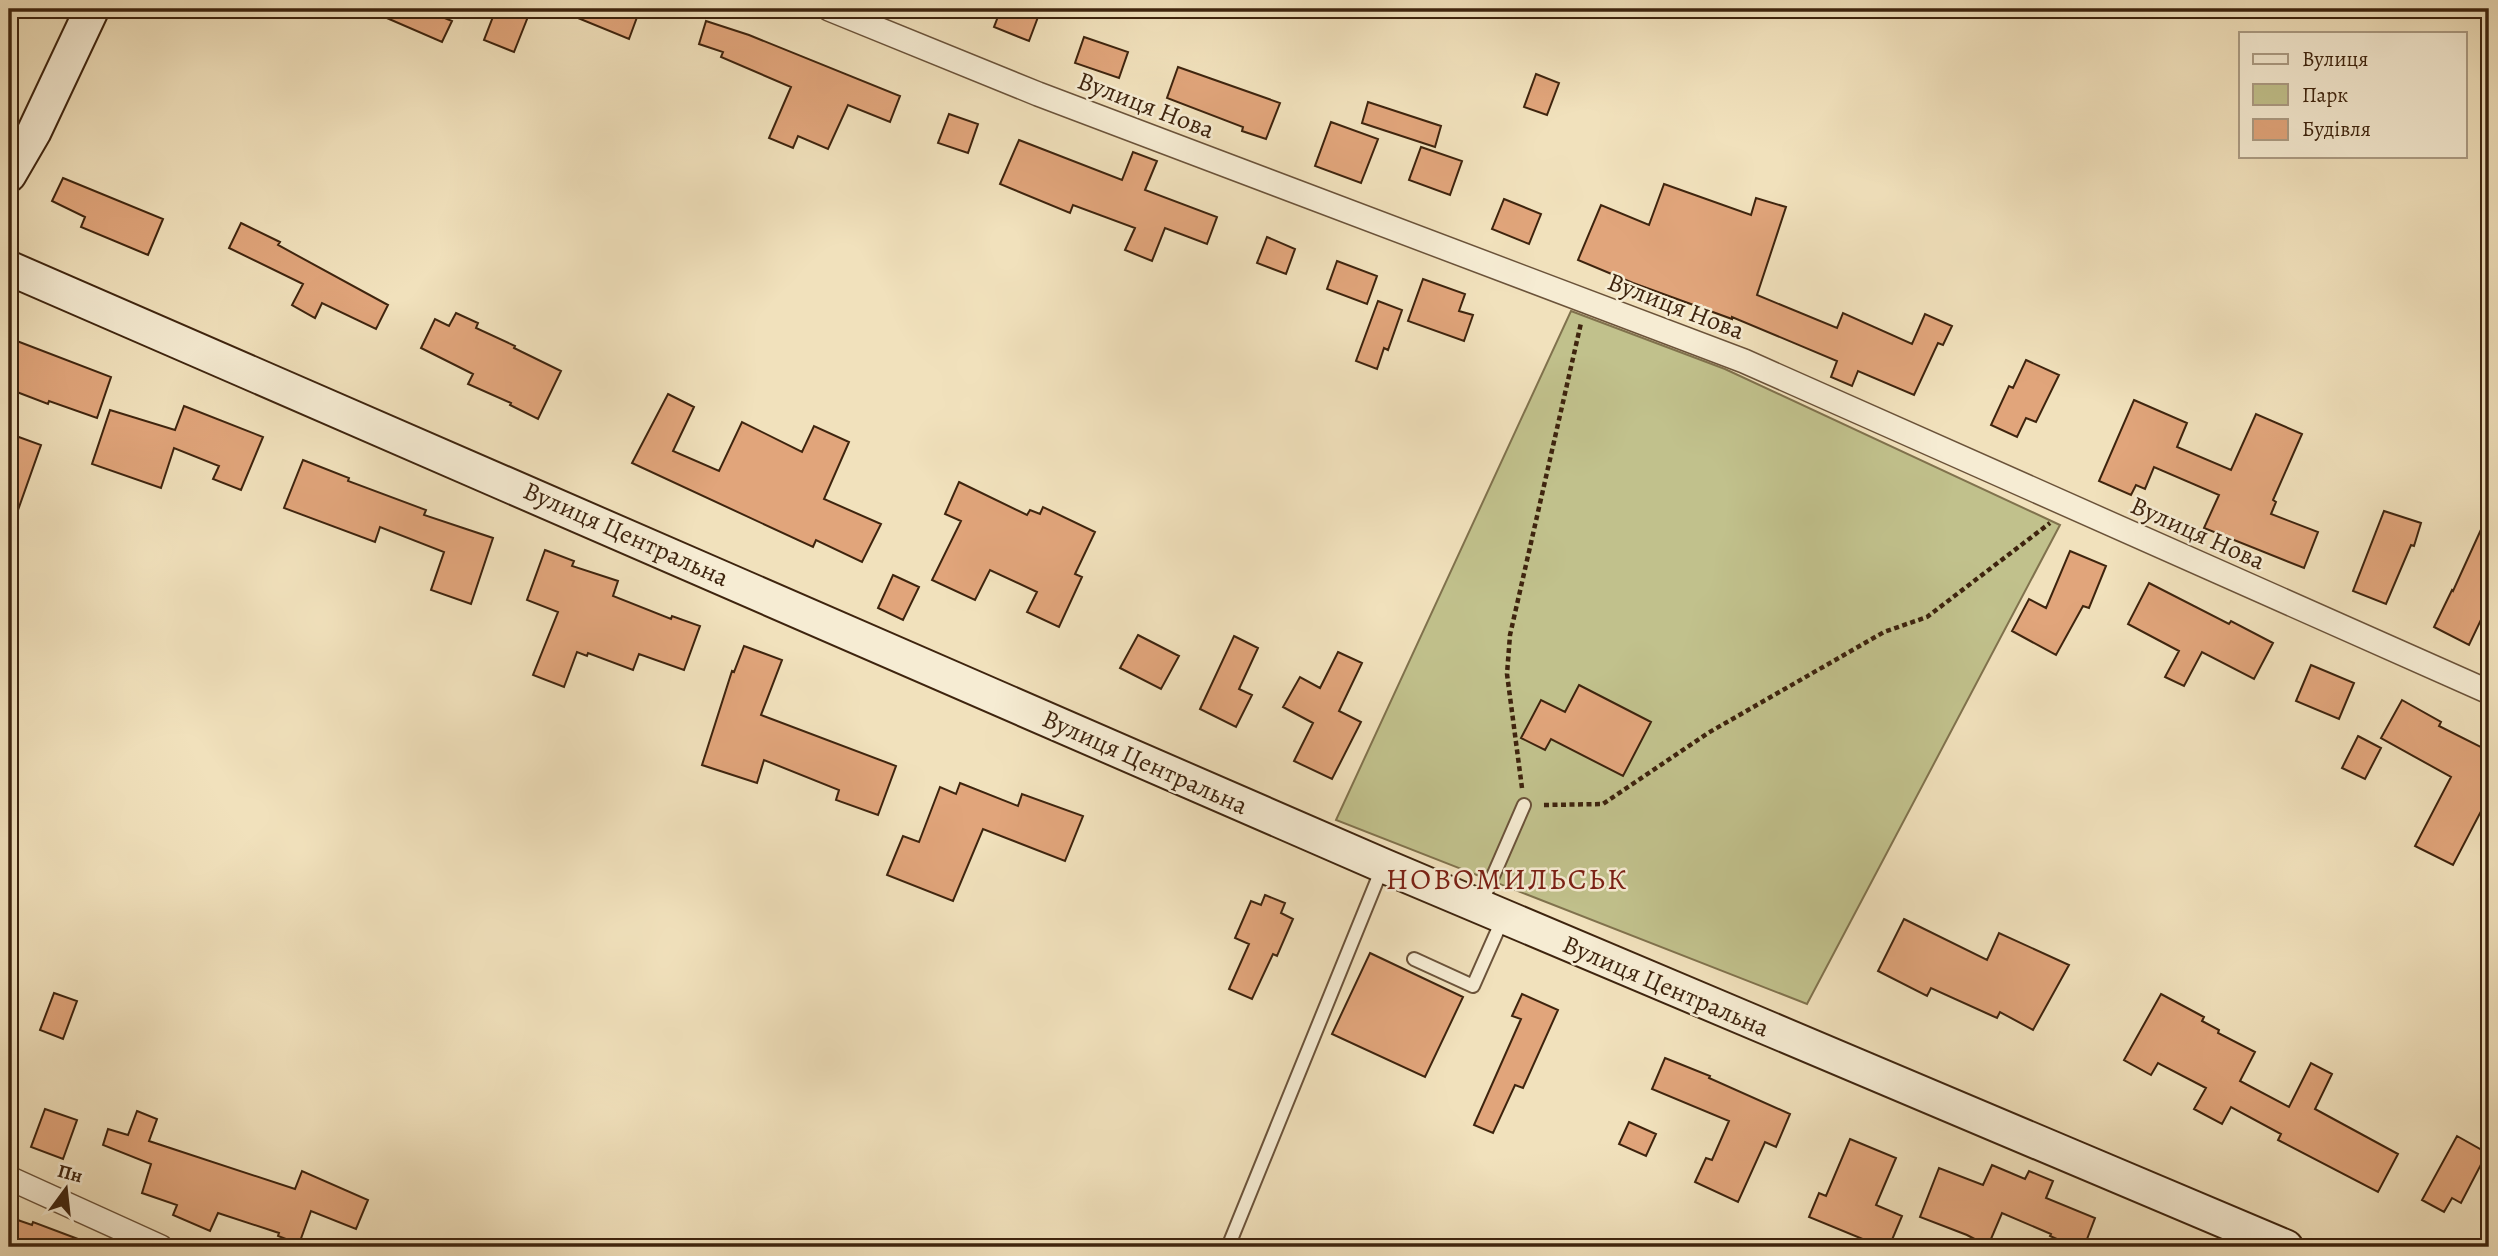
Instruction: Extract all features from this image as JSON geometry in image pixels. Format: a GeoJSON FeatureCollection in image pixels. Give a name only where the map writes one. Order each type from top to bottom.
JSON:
{"type":"FeatureCollection","features":[{"type":"Feature","properties":{"kind":"street"},"geometry":{"type":"LineString","coordinates":[[9,175],[34,132],[92,9]]}},
{"type":"Feature","properties":{"kind":"street","name":"Вулиця Нова"},"geometry":{"type":"LineString","coordinates":[[829,9],[1052,99],[1744,361],[2489,692]]}},
{"type":"Feature","properties":{"kind":"street","name":"Вулиця Центральна"},"geometry":{"type":"LineString","coordinates":[[9,268],[1384,866],[2286,1247]]}},
{"type":"Feature","properties":{"kind":"street"},"geometry":{"type":"LineString","coordinates":[[9,1178],[161,1247]]}},
{"type":"Feature","properties":{"kind":"lane"},"geometry":{"type":"LineString","coordinates":[[1414,959],[1473,986],[1524,805]]}},
{"type":"Feature","properties":{"kind":"lane"},"geometry":{"type":"LineString","coordinates":[[1228,1247],[1384,866]]}},
{"type":"Feature","properties":{"kind":"path"},"geometry":{"type":"LineString","coordinates":[[1586,302],[1510,635],[1507,674],[1524,805],[1603,804],[1709,733],[1884,632],[1927,617],[2070,507]]}},
{"type":"Feature","properties":{"kind":"green space"},"geometry":{"type":"Polygon","coordinates":[[[1571,311],[1725,369],[2060,525],[1807,1004],[1336,820],[1571,311]]]}},
{"type":"Feature","properties":{"kind":"building"},"geometry":{"type":"Polygon","coordinates":[[[366,9],[423,9],[452,21],[442,42],[366,9]]]}},
{"type":"Feature","properties":{"kind":"building"},"geometry":{"type":"Polygon","coordinates":[[[496,9],[531,9],[514,52],[484,40],[496,9]]]}},
{"type":"Feature","properties":{"kind":"building"},"geometry":{"type":"Polygon","coordinates":[[[556,9],[640,9],[629,39],[556,9]]]}},
{"type":"Feature","properties":{"kind":"building"},"geometry":{"type":"Polygon","coordinates":[[[1001,9],[1041,9],[1029,41],[994,27],[1001,9]]]}},
{"type":"Feature","properties":{"kind":"building"},"geometry":{"type":"Polygon","coordinates":[[[706,21],[749,35],[900,96],[890,122],[848,105],[828,149],[798,136],[793,148],[769,138],[791,87],[721,57],[723,52],[699,44],[706,21]]]}},
{"type":"Feature","properties":{"kind":"building"},"geometry":{"type":"Polygon","coordinates":[[[1084,37],[1128,52],[1119,78],[1075,63],[1084,37]]]}},
{"type":"Feature","properties":{"kind":"building"},"geometry":{"type":"Polygon","coordinates":[[[1178,67],[1280,103],[1266,139],[1242,131],[1243,127],[1167,98],[1178,67]]]}},
{"type":"Feature","properties":{"kind":"building"},"geometry":{"type":"Polygon","coordinates":[[[1536,74],[1559,83],[1547,115],[1524,107],[1536,74]]]}},
{"type":"Feature","properties":{"kind":"building"},"geometry":{"type":"Polygon","coordinates":[[[1368,102],[1441,126],[1435,147],[1362,123],[1368,102]]]}},
{"type":"Feature","properties":{"kind":"building"},"geometry":{"type":"Polygon","coordinates":[[[949,114],[978,124],[968,153],[938,143],[949,114]]]}},
{"type":"Feature","properties":{"kind":"building"},"geometry":{"type":"Polygon","coordinates":[[[1331,122],[1378,139],[1361,183],[1315,166],[1331,122]]]}},
{"type":"Feature","properties":{"kind":"building"},"geometry":{"type":"Polygon","coordinates":[[[1019,140],[1122,180],[1133,152],[1157,161],[1145,190],[1217,217],[1207,244],[1165,228],[1152,261],[1125,250],[1135,228],[1073,205],[1070,213],[1000,184],[1019,140]]]}},
{"type":"Feature","properties":{"kind":"building"},"geometry":{"type":"Polygon","coordinates":[[[1421,147],[1462,161],[1450,195],[1409,180],[1421,147]]]}},
{"type":"Feature","properties":{"kind":"building"},"geometry":{"type":"Polygon","coordinates":[[[63,178],[163,219],[148,255],[81,227],[85,217],[52,201],[63,178]]]}},
{"type":"Feature","properties":{"kind":"building"},"geometry":{"type":"Polygon","coordinates":[[[1664,184],[1751,215],[1756,198],[1786,207],[1757,295],[1837,328],[1843,313],[1912,344],[1925,314],[1952,326],[1943,345],[1938,343],[1914,395],[1858,371],[1852,386],[1831,377],[1837,361],[1732,317],[1633,283],[1578,260],[1601,205],[1649,225],[1664,184]]]}},
{"type":"Feature","properties":{"kind":"building"},"geometry":{"type":"Polygon","coordinates":[[[1504,199],[1541,214],[1529,244],[1492,229],[1504,199]]]}},
{"type":"Feature","properties":{"kind":"building"},"geometry":{"type":"Polygon","coordinates":[[[241,223],[280,242],[278,245],[388,305],[376,329],[322,303],[315,318],[292,305],[303,284],[229,248],[241,223]]]}},
{"type":"Feature","properties":{"kind":"building"},"geometry":{"type":"Polygon","coordinates":[[[1267,237],[1295,249],[1286,274],[1257,263],[1267,237]]]}},
{"type":"Feature","properties":{"kind":"building"},"geometry":{"type":"Polygon","coordinates":[[[1337,261],[1377,276],[1367,304],[1327,289],[1337,261]]]}},
{"type":"Feature","properties":{"kind":"building"},"geometry":{"type":"Polygon","coordinates":[[[1423,279],[1465,294],[1459,311],[1473,315],[1464,341],[1408,321],[1423,279]]]}},
{"type":"Feature","properties":{"kind":"building"},"geometry":{"type":"Polygon","coordinates":[[[1378,301],[1402,310],[1388,350],[1384,348],[1377,369],[1356,361],[1378,301]]]}},
{"type":"Feature","properties":{"kind":"building"},"geometry":{"type":"Polygon","coordinates":[[[456,313],[478,323],[476,328],[561,371],[538,419],[510,405],[511,403],[468,384],[473,374],[421,348],[435,319],[449,326],[456,313]]]}},
{"type":"Feature","properties":{"kind":"building"},"geometry":{"type":"Polygon","coordinates":[[[9,338],[111,377],[97,418],[9,389],[9,338]]]}},
{"type":"Feature","properties":{"kind":"building"},"geometry":{"type":"Polygon","coordinates":[[[2026,360],[2059,375],[2036,422],[2026,418],[2017,437],[1991,425],[2009,386],[2013,388],[2026,360]]]}},
{"type":"Feature","properties":{"kind":"building"},"geometry":{"type":"Polygon","coordinates":[[[668,394],[694,407],[673,451],[719,471],[742,422],[802,452],[814,426],[849,442],[824,499],[881,524],[862,562],[816,540],[813,547],[632,463],[668,394]]]}},
{"type":"Feature","properties":{"kind":"building"},"geometry":{"type":"Polygon","coordinates":[[[2134,400],[2187,423],[2177,447],[2231,470],[2256,414],[2302,434],[2273,500],[2276,502],[2271,514],[2318,532],[2304,568],[2204,528],[2219,495],[2154,467],[2145,489],[2136,485],[2131,495],[2099,481],[2134,400]]]}},
{"type":"Feature","properties":{"kind":"building"},"geometry":{"type":"Polygon","coordinates":[[[184,406],[263,437],[241,490],[213,479],[219,466],[174,448],[161,488],[92,464],[110,410],[175,430],[184,406]]]}},
{"type":"Feature","properties":{"kind":"building"},"geometry":{"type":"Polygon","coordinates":[[[16,436],[41,445],[12,527],[9,526],[9,456],[16,436]]]}},
{"type":"Feature","properties":{"kind":"building"},"geometry":{"type":"Polygon","coordinates":[[[303,460],[349,478],[348,481],[426,510],[424,515],[493,538],[471,604],[431,590],[444,552],[380,527],[375,542],[284,508],[303,460]]]}},
{"type":"Feature","properties":{"kind":"building"},"geometry":{"type":"Polygon","coordinates":[[[959,482],[1027,515],[1030,510],[1040,514],[1043,507],[1095,532],[1075,574],[1082,577],[1059,627],[1027,612],[1037,592],[990,570],[975,600],[932,580],[961,521],[945,514],[959,482]]]}},
{"type":"Feature","properties":{"kind":"building"},"geometry":{"type":"Polygon","coordinates":[[[2384,511],[2421,523],[2414,546],[2411,545],[2386,604],[2353,591],[2384,511]]]}},
{"type":"Feature","properties":{"kind":"building"},"geometry":{"type":"Polygon","coordinates":[[[2489,512],[2489,603],[2469,645],[2434,627],[2489,512]]]}},
{"type":"Feature","properties":{"kind":"building"},"geometry":{"type":"Polygon","coordinates":[[[545,550],[574,561],[572,566],[618,581],[613,596],[671,619],[672,616],[700,626],[684,670],[639,654],[633,670],[588,653],[587,656],[577,652],[564,687],[533,675],[558,612],[527,600],[545,550]]]}},
{"type":"Feature","properties":{"kind":"building"},"geometry":{"type":"Polygon","coordinates":[[[2070,551],[2106,566],[2089,608],[2083,606],[2056,655],[2012,631],[2029,599],[2046,608],[2070,551]]]}},
{"type":"Feature","properties":{"kind":"building"},"geometry":{"type":"Polygon","coordinates":[[[893,575],[919,587],[903,620],[878,608],[893,575]]]}},
{"type":"Feature","properties":{"kind":"building"},"geometry":{"type":"Polygon","coordinates":[[[2149,583],[2273,643],[2254,679],[2202,652],[2184,686],[2165,677],[2179,651],[2128,624],[2149,583]]]}},
{"type":"Feature","properties":{"kind":"building"},"geometry":{"type":"Polygon","coordinates":[[[1138,635],[1179,656],[1161,689],[1120,668],[1138,635]]]}},
{"type":"Feature","properties":{"kind":"building"},"geometry":{"type":"Polygon","coordinates":[[[1234,636],[1258,648],[1239,689],[1252,695],[1236,727],[1200,709],[1234,636]]]}},
{"type":"Feature","properties":{"kind":"building"},"geometry":{"type":"Polygon","coordinates":[[[744,646],[782,660],[761,715],[896,766],[878,815],[836,800],[839,790],[764,760],[757,783],[702,765],[732,671],[734,672],[744,646]]]}},
{"type":"Feature","properties":{"kind":"building"},"geometry":{"type":"Polygon","coordinates":[[[1338,652],[1362,663],[1339,711],[1361,722],[1332,779],[1294,761],[1313,723],[1283,707],[1300,677],[1320,688],[1338,652]]]}},
{"type":"Feature","properties":{"kind":"building"},"geometry":{"type":"Polygon","coordinates":[[[2311,665],[2354,683],[2339,719],[2296,701],[2311,665]]]}},
{"type":"Feature","properties":{"kind":"building"},"geometry":{"type":"Polygon","coordinates":[[[1579,685],[1651,722],[1623,776],[1551,739],[1545,750],[1521,738],[1541,700],[1565,712],[1579,685]]]}},
{"type":"Feature","properties":{"kind":"building"},"geometry":{"type":"Polygon","coordinates":[[[2402,700],[2441,722],[2439,726],[2489,751],[2489,796],[2453,865],[2415,846],[2451,777],[2381,738],[2402,700]]]}},
{"type":"Feature","properties":{"kind":"building"},"geometry":{"type":"Polygon","coordinates":[[[2358,736],[2381,748],[2365,779],[2342,768],[2358,736]]]}},
{"type":"Feature","properties":{"kind":"building"},"geometry":{"type":"Polygon","coordinates":[[[960,783],[1018,806],[1022,794],[1083,816],[1065,861],[983,829],[953,901],[887,875],[903,836],[919,842],[940,787],[956,794],[960,783]]]}},
{"type":"Feature","properties":{"kind":"building"},"geometry":{"type":"Polygon","coordinates":[[[1265,895],[1285,903],[1281,913],[1293,919],[1277,956],[1273,954],[1252,999],[1229,989],[1249,944],[1235,938],[1251,901],[1261,905],[1265,895]]]}},
{"type":"Feature","properties":{"kind":"building"},"geometry":{"type":"Polygon","coordinates":[[[1904,919],[1987,960],[1999,933],[2069,965],[2033,1030],[2000,1012],[1997,1018],[1931,988],[1927,996],[1878,971],[1904,919]]]}},
{"type":"Feature","properties":{"kind":"building"},"geometry":{"type":"Polygon","coordinates":[[[1370,953],[1463,997],[1425,1077],[1332,1034],[1370,953]]]}},
{"type":"Feature","properties":{"kind":"building"},"geometry":{"type":"Polygon","coordinates":[[[54,993],[77,1001],[63,1039],[40,1030],[54,993]]]}},
{"type":"Feature","properties":{"kind":"building"},"geometry":{"type":"Polygon","coordinates":[[[1522,994],[1558,1010],[1523,1088],[1515,1085],[1493,1133],[1474,1125],[1521,1019],[1512,1016],[1522,994]]]}},
{"type":"Feature","properties":{"kind":"building"},"geometry":{"type":"Polygon","coordinates":[[[2161,994],[2204,1017],[2202,1021],[2219,1030],[2218,1033],[2255,1052],[2240,1081],[2289,1107],[2311,1063],[2332,1074],[2315,1109],[2398,1154],[2378,1192],[2278,1140],[2281,1134],[2231,1107],[2222,1124],[2194,1109],[2206,1088],[2158,1063],[2151,1075],[2124,1060],[2161,994]]]}},
{"type":"Feature","properties":{"kind":"building"},"geometry":{"type":"Polygon","coordinates":[[[1665,1058],[1790,1114],[1776,1147],[1765,1142],[1738,1202],[1695,1182],[1706,1158],[1712,1160],[1729,1121],[1652,1089],[1665,1058]]]}},
{"type":"Feature","properties":{"kind":"building"},"geometry":{"type":"Polygon","coordinates":[[[45,1109],[77,1120],[63,1159],[31,1147],[45,1109]]]}},
{"type":"Feature","properties":{"kind":"building"},"geometry":{"type":"Polygon","coordinates":[[[137,1111],[157,1119],[149,1141],[295,1189],[302,1171],[368,1200],[356,1229],[311,1211],[299,1244],[278,1236],[279,1233],[218,1213],[210,1231],[173,1215],[177,1205],[142,1193],[151,1164],[103,1145],[108,1129],[128,1135],[137,1111]]]}},
{"type":"Feature","properties":{"kind":"building"},"geometry":{"type":"Polygon","coordinates":[[[1629,1122],[1656,1134],[1646,1156],[1619,1144],[1629,1122]]]}},
{"type":"Feature","properties":{"kind":"building"},"geometry":{"type":"Polygon","coordinates":[[[2457,1136],[2487,1153],[2461,1203],[2452,1198],[2444,1212],[2422,1200],[2457,1136]]]}},
{"type":"Feature","properties":{"kind":"building"},"geometry":{"type":"Polygon","coordinates":[[[1850,1139],[1896,1158],[1876,1205],[1902,1216],[1889,1247],[1882,1247],[1809,1217],[1819,1193],[1826,1196],[1850,1139]]]}},
{"type":"Feature","properties":{"kind":"building"},"geometry":{"type":"Polygon","coordinates":[[[1992,1165],[2025,1179],[2029,1171],[2053,1181],[2046,1198],[2095,1218],[2084,1247],[2053,1247],[2057,1239],[2050,1236],[2051,1234],[2002,1213],[1988,1246],[1920,1217],[1939,1168],[1983,1185],[1992,1165]]]}},
{"type":"Feature","properties":{"kind":"building"},"geometry":{"type":"Polygon","coordinates":[[[9,1217],[32,1225],[33,1222],[94,1247],[9,1247],[9,1217]]]}},
{"type":"Feature","properties":{"kind":"district","name":"НОВОМИЛЬСЬК"},"geometry":{"type":"Point","coordinates":[1507,879]}}]}
